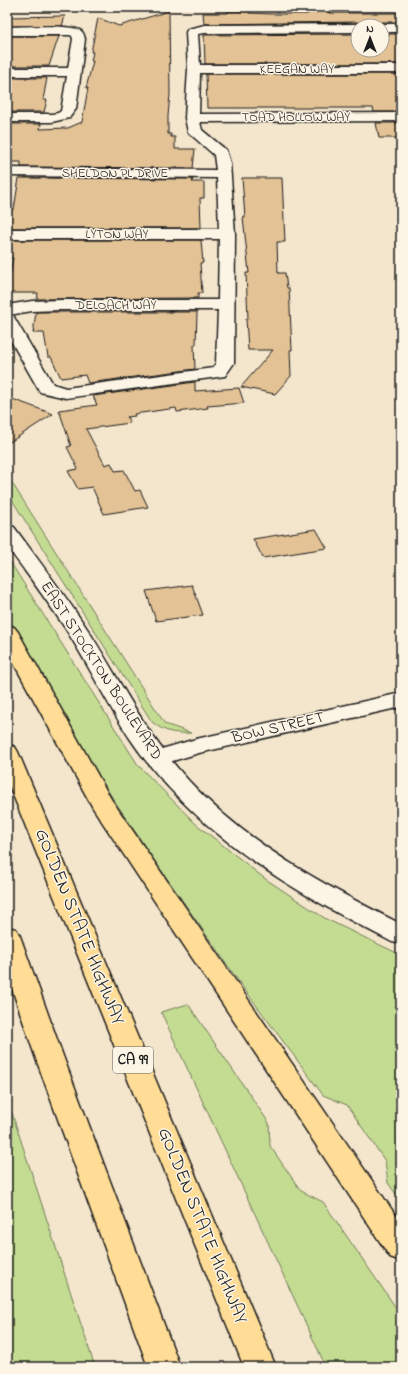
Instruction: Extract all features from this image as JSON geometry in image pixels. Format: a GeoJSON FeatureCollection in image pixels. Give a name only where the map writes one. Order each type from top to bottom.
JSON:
{"type":"FeatureCollection","features":[{"type":"Feature","properties":{"kind":"highway"},"geometry":{"type":"LineString","coordinates":[[7,632],[101,802],[401,1248]]}},
{"type":"Feature","properties":{"kind":"highway","name":"GOLDEN STATE HIGHWAY"},"geometry":{"type":"LineString","coordinates":[[7,752],[260,1367]]}},
{"type":"Feature","properties":{"kind":"highway"},"geometry":{"type":"LineString","coordinates":[[7,936],[49,1056],[164,1367]]}},
{"type":"Feature","properties":{"kind":"street"},"geometry":{"type":"LineString","coordinates":[[7,319],[46,388],[66,393],[218,372],[225,364],[227,234],[223,174],[221,153],[195,132],[192,118],[194,69],[192,32],[205,29],[350,28]]}},
{"type":"Feature","properties":{"kind":"street"},"geometry":{"type":"LineString","coordinates":[[390,28],[401,28]]}},
{"type":"Feature","properties":{"kind":"street"},"geometry":{"type":"LineString","coordinates":[[7,31],[72,31],[78,34],[79,39],[69,109],[64,116],[7,118]]}},
{"type":"Feature","properties":{"kind":"street","name":"KEEGAN WAY"},"geometry":{"type":"LineString","coordinates":[[194,69],[401,69]]}},
{"type":"Feature","properties":{"kind":"street"},"geometry":{"type":"LineString","coordinates":[[7,72],[75,72]]}},
{"type":"Feature","properties":{"kind":"street","name":"TOAD HOLLOW WAY"},"geometry":{"type":"LineString","coordinates":[[192,118],[401,117]]}},
{"type":"Feature","properties":{"kind":"street","name":"SHELDON PL DRIVE"},"geometry":{"type":"LineString","coordinates":[[7,172],[223,174]]}},
{"type":"Feature","properties":{"kind":"street","name":"LYTON WAY"},"geometry":{"type":"LineString","coordinates":[[7,234],[227,234]]}},
{"type":"Feature","properties":{"kind":"street","name":"DELOACH WAY"},"geometry":{"type":"LineString","coordinates":[[7,310],[60,304],[226,305]]}},
{"type":"Feature","properties":{"kind":"street","name":"EAST STOCKTON BOULEVARD"},"geometry":{"type":"LineString","coordinates":[[7,531],[76,629],[138,732],[156,758],[209,815],[250,848],[298,880],[344,907],[401,935]]}},
{"type":"Feature","properties":{"kind":"street","name":"BOW STREET"},"geometry":{"type":"LineString","coordinates":[[156,758],[196,746],[401,700]]}},
{"type":"Feature","properties":{"kind":"green space"},"geometry":{"type":"Polygon","coordinates":[[[7,475],[165,724],[191,733],[170,732],[152,722],[7,492],[7,475]]]}},
{"type":"Feature","properties":{"kind":"green space"},"geometry":{"type":"Polygon","coordinates":[[[7,557],[138,765],[196,824],[264,878],[326,919],[401,955],[401,1201],[388,1183],[385,1161],[347,1105],[323,1095],[242,986],[152,857],[96,773],[7,615],[7,557]]]}},
{"type":"Feature","properties":{"kind":"green space"},"geometry":{"type":"Polygon","coordinates":[[[188,1004],[269,1123],[270,1146],[301,1191],[323,1202],[401,1315],[401,1367],[326,1367],[161,1012],[188,1004]]]}},
{"type":"Feature","properties":{"kind":"green space"},"geometry":{"type":"Polygon","coordinates":[[[7,1098],[95,1367],[7,1367],[7,1098]]]}},
{"type":"Feature","properties":{"kind":"building"},"geometry":{"type":"Polygon","coordinates":[[[169,11],[170,94],[168,134],[171,134],[171,137],[175,137],[175,149],[195,149],[193,168],[21,167],[21,162],[7,162],[7,124],[41,124],[40,129],[68,128],[82,122],[88,88],[86,88],[93,61],[91,61],[93,52],[91,52],[98,18],[119,26],[169,11]]]}},
{"type":"Feature","properties":{"kind":"building"},"geometry":{"type":"Polygon","coordinates":[[[228,11],[249,11],[249,13],[308,14],[308,11],[329,11],[329,13],[401,13],[401,22],[390,22],[390,18],[350,18],[350,22],[204,24],[203,13],[228,13],[228,11]]]}},
{"type":"Feature","properties":{"kind":"building"},"geometry":{"type":"Polygon","coordinates":[[[65,16],[62,26],[7,26],[7,17],[65,16]]]}},
{"type":"Feature","properties":{"kind":"building"},"geometry":{"type":"Polygon","coordinates":[[[350,34],[350,58],[390,58],[390,34],[401,34],[401,64],[205,64],[204,35],[350,34]]]}},
{"type":"Feature","properties":{"kind":"building"},"geometry":{"type":"Polygon","coordinates":[[[7,36],[59,36],[49,66],[7,66],[7,36]]]}},
{"type":"Feature","properties":{"kind":"building"},"geometry":{"type":"Polygon","coordinates":[[[206,74],[401,74],[401,108],[396,108],[397,112],[374,112],[373,108],[207,108],[206,74]]]}},
{"type":"Feature","properties":{"kind":"building"},"geometry":{"type":"Polygon","coordinates":[[[7,78],[47,78],[43,100],[47,100],[44,112],[7,112],[7,78]]]}},
{"type":"Feature","properties":{"kind":"building"},"geometry":{"type":"Polygon","coordinates":[[[376,123],[400,123],[401,138],[379,138],[376,123]]]}},
{"type":"Feature","properties":{"kind":"building"},"geometry":{"type":"Polygon","coordinates":[[[19,178],[193,179],[192,182],[204,182],[204,198],[200,198],[201,228],[8,228],[11,209],[14,209],[19,178]]]}},
{"type":"Feature","properties":{"kind":"building"},"geometry":{"type":"Polygon","coordinates":[[[242,178],[282,178],[285,242],[277,242],[278,273],[285,273],[287,288],[289,288],[292,350],[290,350],[291,376],[275,394],[241,387],[273,350],[248,350],[246,273],[249,273],[243,217],[245,217],[242,178]]]}},
{"type":"Feature","properties":{"kind":"building"},"geometry":{"type":"Polygon","coordinates":[[[7,240],[201,240],[203,263],[200,263],[202,293],[198,293],[198,298],[37,299],[38,293],[7,293],[13,258],[7,258],[7,240]]]}},
{"type":"Feature","properties":{"kind":"building"},"geometry":{"type":"Polygon","coordinates":[[[36,312],[197,312],[196,345],[194,345],[195,369],[88,383],[85,375],[61,378],[51,357],[48,357],[44,333],[33,333],[36,312]]]}},
{"type":"Feature","properties":{"kind":"building"},"geometry":{"type":"Polygon","coordinates":[[[195,382],[195,391],[239,388],[244,403],[207,406],[208,408],[177,412],[176,408],[134,414],[135,416],[127,417],[130,423],[86,429],[105,465],[111,463],[115,471],[124,470],[135,491],[140,490],[148,507],[104,514],[92,487],[78,489],[68,471],[78,469],[67,447],[71,446],[59,410],[97,405],[93,396],[195,382]]]}},
{"type":"Feature","properties":{"kind":"building"},"geometry":{"type":"Polygon","coordinates":[[[7,397],[53,414],[7,444],[7,397]]]}},
{"type":"Feature","properties":{"kind":"building"},"geometry":{"type":"Polygon","coordinates":[[[316,529],[327,548],[263,558],[253,539],[316,529]]]}},
{"type":"Feature","properties":{"kind":"building"},"geometry":{"type":"Polygon","coordinates":[[[192,585],[203,615],[156,621],[146,591],[192,585]]]}}]}
